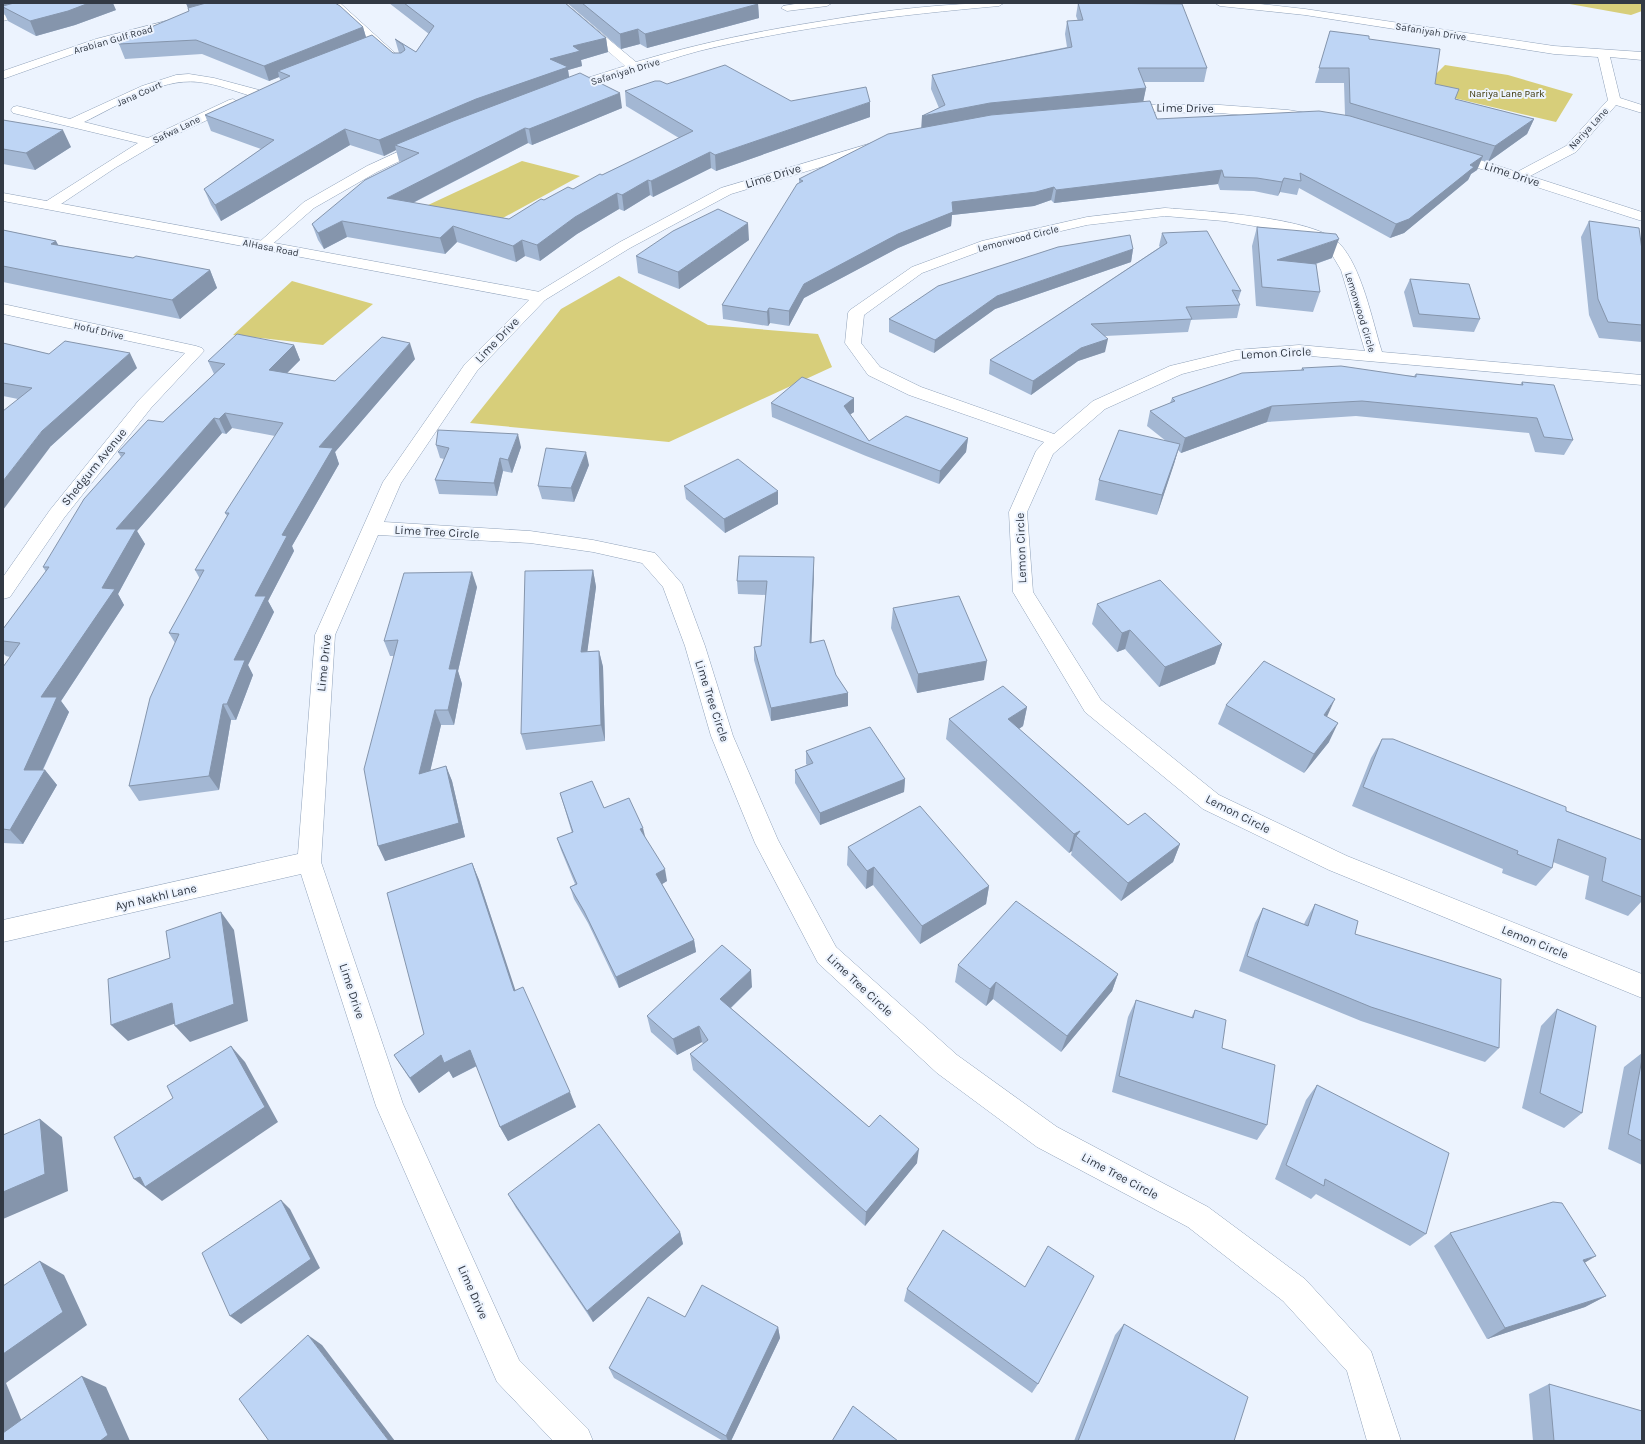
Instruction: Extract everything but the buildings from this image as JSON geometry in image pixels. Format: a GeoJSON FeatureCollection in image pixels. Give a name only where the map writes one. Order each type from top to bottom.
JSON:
{"type":"FeatureCollection","features":[{"type":"Feature","properties":{"kind":"street"},"geometry":{"type":"LineString","coordinates":[[3,18],[56,3]]}},
{"type":"Feature","properties":{"kind":"street"},"geometry":{"type":"LineString","coordinates":[[332,3],[401,64]]}},
{"type":"Feature","properties":{"kind":"street"},"geometry":{"type":"LineString","coordinates":[[558,3],[634,67]]}},
{"type":"Feature","properties":{"kind":"street"},"geometry":{"type":"LineString","coordinates":[[784,6],[827,3]]}},
{"type":"Feature","properties":{"kind":"street","name":"Safaniyah Drive"},"geometry":{"type":"LineString","coordinates":[[554,92],[698,48],[809,25],[933,5],[999,3]]}},
{"type":"Feature","properties":{"kind":"street","name":"Safaniyah Drive"},"geometry":{"type":"LineString","coordinates":[[1220,3],[1305,12],[1554,50],[1642,56]]}},
{"type":"Feature","properties":{"kind":"street"},"geometry":{"type":"LineString","coordinates":[[784,6],[809,25]]}},
{"type":"Feature","properties":{"kind":"street","name":"Arabian Gulf Road"},"geometry":{"type":"LineString","coordinates":[[3,75],[100,41],[182,20]]}},
{"type":"Feature","properties":{"kind":"street"},"geometry":{"type":"LineString","coordinates":[[364,49],[378,43]]}},
{"type":"Feature","properties":{"kind":"street","name":"Nariya Lane"},"geometry":{"type":"LineString","coordinates":[[1519,176],[1571,149],[1614,100],[1603,54]]}},
{"type":"Feature","properties":{"kind":"street","name":"Jana Court"},"geometry":{"type":"LineString","coordinates":[[72,124],[159,83],[174,79],[189,78],[204,80],[255,93]]}},
{"type":"Feature","properties":{"kind":"street","name":"Safwa Lane"},"geometry":{"type":"LineString","coordinates":[[50,205],[110,165],[176,128],[270,87]]}},
{"type":"Feature","properties":{"kind":"street"},"geometry":{"type":"LineString","coordinates":[[1614,100],[1642,109]]}},
{"type":"Feature","properties":{"kind":"street","name":"Lime Drive"},"geometry":{"type":"LineString","coordinates":[[1103,111],[1134,108],[1220,109],[1288,114],[1326,120]]}},
{"type":"Feature","properties":{"kind":"street"},"geometry":{"type":"LineString","coordinates":[[17,110],[150,142]]}},
{"type":"Feature","properties":{"kind":"street"},"geometry":{"type":"LineString","coordinates":[[263,245],[309,205],[372,168],[437,138]]}},
{"type":"Feature","properties":{"kind":"street","name":"Lime Drive"},"geometry":{"type":"LineString","coordinates":[[576,1441],[508,1371],[390,1106],[309,862],[325,635],[392,482],[471,368],[540,297],[625,245],[726,190],[876,145],[898,140]]}},
{"type":"Feature","properties":{"kind":"street","name":"Lime Drive"},"geometry":{"type":"LineString","coordinates":[[1432,148],[1642,217]]}},
{"type":"Feature","properties":{"kind":"street","name":"AlHasa Road"},"geometry":{"type":"LineString","coordinates":[[3,196],[540,297]]}},
{"type":"Feature","properties":{"kind":"street","name":"Lemonwood Circle"},"geometry":{"type":"LineString","coordinates":[[1051,446],[1035,433],[915,391],[874,371],[853,343],[856,313],[916,270],[987,244],[1087,221],[1165,212],[1202,215],[1266,222],[1306,230],[1333,245],[1349,270],[1375,356]]}},
{"type":"Feature","properties":{"kind":"street","name":"Hofuf Drive"},"geometry":{"type":"LineString","coordinates":[[3,308],[196,351]]}},
{"type":"Feature","properties":{"kind":"street","name":"Lemon Circle"},"geometry":{"type":"LineString","coordinates":[[1642,380],[1299,350],[1236,355],[1176,370],[1099,405],[1051,446],[1018,512],[1023,592],[1093,706],[1210,802],[1338,863],[1642,986]]}},
{"type":"Feature","properties":{"kind":"street","name":"Shedgum Avenue"},"geometry":{"type":"LineString","coordinates":[[3,592],[57,514],[145,404],[196,351]]}},
{"type":"Feature","properties":{"kind":"street","name":"Lime Tree Circle"},"geometry":{"type":"LineString","coordinates":[[372,528],[530,537],[593,546],[648,558],[672,584],[695,646],[728,751],[767,843],[827,955],[947,1064],[1047,1137],[1198,1217],[1294,1290],[1360,1362],[1384,1441]]}},
{"type":"Feature","properties":{"kind":"street","name":"Ayn Nakhl Lane"},"geometry":{"type":"LineString","coordinates":[[3,931],[309,862]]}},
{"type":"Feature","properties":{"kind":"green space"},"geometry":{"type":"Polygon","coordinates":[[[1564,3],[1642,3],[1642,11],[1631,15],[1564,3]]]}},
{"type":"Feature","properties":{"kind":"green space","name":"Nariya Lane Park"},"geometry":{"type":"Polygon","coordinates":[[[1445,65],[1508,75],[1573,94],[1556,122],[1420,90],[1445,65]]]}},
{"type":"Feature","properties":{"kind":"green space"},"geometry":{"type":"Polygon","coordinates":[[[522,161],[580,176],[501,219],[426,206],[522,161]]]}},
{"type":"Feature","properties":{"kind":"green space"},"geometry":{"type":"Polygon","coordinates":[[[619,276],[708,325],[818,334],[832,367],[669,442],[470,423],[561,309],[619,276]]]}},
{"type":"Feature","properties":{"kind":"green space"},"geometry":{"type":"Polygon","coordinates":[[[292,281],[373,304],[323,345],[233,335],[292,281]]]}}]}
